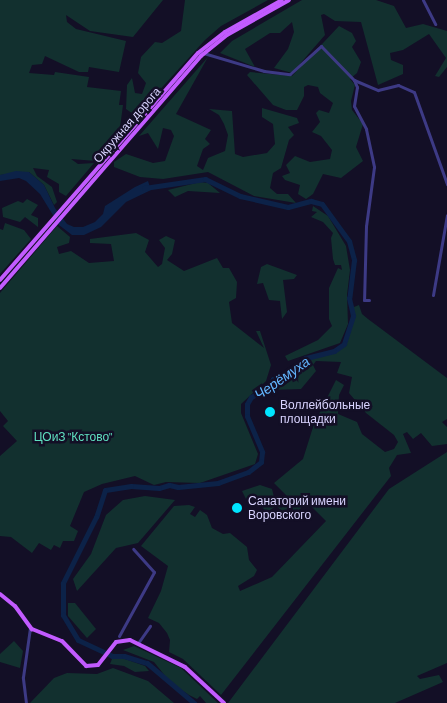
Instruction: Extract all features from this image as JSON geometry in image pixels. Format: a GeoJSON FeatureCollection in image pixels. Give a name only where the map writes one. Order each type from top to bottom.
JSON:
{"type":"FeatureCollection","features":[{"type":"Feature","properties":{"kind":"main road","name":"Окружная дорога"},"geometry":{"type":"LineString","coordinates":[[0,280],[68,206],[202,52],[225,32],[282,0]]}},
{"type":"Feature","properties":{"kind":"main road","name":"Окружная дорога"},"geometry":{"type":"LineString","coordinates":[[202,52],[227,35],[289,0]]}},
{"type":"Feature","properties":{"kind":"main road","name":"Окружная дорога"},"geometry":{"type":"LineString","coordinates":[[0,288],[46,230]]}},
{"type":"Feature","properties":{"kind":"main road"},"geometry":{"type":"LineString","coordinates":[[0,594],[15,606],[30,628],[62,641],[86,666],[96,666],[114,645],[124,639],[138,643],[185,667],[224,703]]}},
{"type":"Feature","properties":{"kind":"street"},"geometry":{"type":"LineString","coordinates":[[422,0],[435,24]]}},
{"type":"Feature","properties":{"kind":"street"},"geometry":{"type":"LineString","coordinates":[[202,52],[264,71],[290,74],[321,46],[354,80],[357,87],[352,101],[366,129],[374,167],[366,226],[364,300],[369,300]]}},
{"type":"Feature","properties":{"kind":"street"},"geometry":{"type":"LineString","coordinates":[[354,80],[378,90],[398,85],[416,96],[447,184]]}},
{"type":"Feature","properties":{"kind":"street"},"geometry":{"type":"LineString","coordinates":[[433,295],[447,215]]}},
{"type":"Feature","properties":{"kind":"street"},"geometry":{"type":"LineString","coordinates":[[119,636],[154,572],[133,548]]}},
{"type":"Feature","properties":{"kind":"street"},"geometry":{"type":"LineString","coordinates":[[138,643],[150,626]]}},
{"type":"Feature","properties":{"kind":"street"},"geometry":{"type":"LineString","coordinates":[[26,703],[23,672],[30,628]]}},
{"type":"Feature","properties":{"kind":"green space"},"geometry":{"type":"Polygon","coordinates":[[[0,0],[163,0],[133,37],[90,31],[66,15],[67,22],[76,29],[126,41],[119,72],[89,67],[88,72],[79,72],[45,56],[42,64],[32,65],[29,73],[54,75],[55,72],[89,77],[87,87],[121,91],[119,105],[123,105],[119,135],[96,161],[71,159],[78,164],[94,163],[66,196],[59,192],[59,184],[47,177],[49,170],[33,168],[37,176],[52,187],[57,202],[54,205],[44,185],[29,172],[0,175],[0,0]]]}},
{"type":"Feature","properties":{"kind":"green space"},"geometry":{"type":"Polygon","coordinates":[[[185,0],[268,0],[221,26],[205,40],[136,116],[126,109],[127,85],[132,78],[135,93],[142,94],[146,83],[138,73],[141,57],[155,42],[162,43],[181,31],[185,0]]]}},
{"type":"Feature","properties":{"kind":"green space"},"geometry":{"type":"Polygon","coordinates":[[[302,0],[376,0],[394,6],[406,28],[423,24],[447,31],[447,67],[439,77],[435,76],[446,58],[429,34],[403,50],[390,53],[391,60],[403,65],[403,74],[378,85],[361,22],[335,21],[324,14],[321,15],[325,35],[292,73],[274,68],[288,49],[294,32],[292,22],[280,33],[270,33],[245,49],[255,67],[220,53],[232,41],[302,0]]]}},
{"type":"Feature","properties":{"kind":"green space"},"geometry":{"type":"Polygon","coordinates":[[[339,26],[352,33],[356,41],[352,47],[361,62],[357,73],[350,79],[355,85],[351,101],[352,110],[363,124],[356,147],[363,161],[341,178],[323,174],[313,194],[306,199],[298,194],[300,185],[285,180],[282,176],[290,173],[286,165],[295,156],[310,162],[330,159],[332,150],[321,136],[312,132],[320,122],[316,113],[319,110],[329,113],[333,103],[320,93],[318,87],[308,85],[304,87],[304,96],[297,110],[286,110],[273,105],[247,75],[250,72],[292,76],[339,26]]]}},
{"type":"Feature","properties":{"kind":"green space"},"geometry":{"type":"Polygon","coordinates":[[[208,57],[176,114],[211,130],[205,139],[210,144],[203,149],[197,166],[203,170],[208,158],[225,151],[228,135],[224,124],[219,115],[209,109],[232,111],[235,154],[243,157],[267,153],[275,144],[273,124],[262,117],[262,108],[297,118],[299,123],[288,127],[294,135],[289,140],[281,168],[273,173],[270,188],[277,194],[288,194],[296,203],[254,196],[208,172],[163,179],[140,177],[114,167],[114,162],[126,154],[153,163],[165,161],[174,136],[171,130],[163,128],[158,149],[148,133],[139,136],[208,57]]]}},
{"type":"Feature","properties":{"kind":"green space"},"geometry":{"type":"Polygon","coordinates":[[[200,182],[208,183],[220,193],[188,191],[175,197],[168,190],[200,182]]]}},
{"type":"Feature","properties":{"kind":"green space"},"geometry":{"type":"Polygon","coordinates":[[[27,199],[38,205],[31,215],[38,218],[38,227],[25,217],[20,222],[3,217],[2,208],[18,201],[23,203],[27,199]]]}},
{"type":"Feature","properties":{"kind":"green space"},"geometry":{"type":"Polygon","coordinates":[[[313,206],[328,216],[346,246],[350,270],[347,295],[348,324],[340,343],[288,361],[285,356],[318,340],[332,326],[329,319],[329,288],[338,268],[342,270],[341,265],[335,265],[333,259],[331,238],[333,233],[323,222],[311,217],[317,212],[312,211],[313,206]]]}},
{"type":"Feature","properties":{"kind":"green space"},"geometry":{"type":"Polygon","coordinates":[[[5,223],[24,230],[31,239],[0,274],[0,229],[3,230],[5,223]]]}},
{"type":"Feature","properties":{"kind":"green space","name":"ЦОиЗ \"Кстово\""},"geometry":{"type":"Polygon","coordinates":[[[57,226],[70,237],[69,243],[57,247],[59,254],[71,251],[89,263],[114,261],[111,244],[90,243],[90,239],[136,233],[149,240],[145,252],[158,267],[162,264],[165,248],[159,240],[166,236],[175,240],[172,254],[167,260],[184,271],[217,258],[223,268],[229,268],[237,282],[236,298],[229,302],[232,323],[264,348],[256,331],[260,331],[271,365],[266,381],[241,404],[241,413],[258,454],[255,464],[200,483],[166,482],[154,485],[135,476],[102,484],[84,492],[70,526],[78,531],[74,541],[63,541],[60,548],[54,545],[51,550],[39,543],[32,553],[11,537],[0,536],[0,456],[17,441],[3,426],[8,421],[0,411],[0,293],[57,226]]]}},
{"type":"Feature","properties":{"kind":"green space"},"geometry":{"type":"Polygon","coordinates":[[[267,264],[297,275],[294,279],[283,280],[287,312],[282,319],[280,301],[269,300],[263,283],[257,284],[261,267],[267,264]]]}},
{"type":"Feature","properties":{"kind":"green space"},"geometry":{"type":"Polygon","coordinates":[[[359,305],[362,314],[368,319],[447,378],[447,419],[442,422],[447,427],[447,444],[432,446],[421,433],[413,439],[407,432],[403,434],[411,453],[397,455],[389,468],[391,476],[221,695],[183,659],[169,652],[170,640],[167,633],[159,623],[148,618],[161,591],[168,566],[141,546],[174,506],[189,505],[195,507],[190,514],[195,517],[200,510],[207,515],[212,528],[223,534],[230,533],[247,547],[249,560],[257,570],[254,576],[238,586],[240,591],[272,577],[326,521],[307,502],[291,518],[276,506],[267,512],[250,496],[246,499],[242,491],[260,485],[272,489],[275,501],[285,501],[288,497],[274,483],[303,459],[314,424],[336,380],[344,385],[339,395],[338,414],[357,422],[362,434],[385,452],[394,449],[398,442],[394,435],[366,413],[349,393],[352,377],[337,373],[341,362],[316,361],[313,365],[316,371],[301,389],[270,390],[308,360],[344,347],[353,324],[354,307],[359,305]]]}},
{"type":"Feature","properties":{"kind":"green space"},"geometry":{"type":"Polygon","coordinates":[[[447,452],[447,663],[417,676],[420,679],[439,675],[443,682],[395,703],[228,703],[389,489],[447,452]]]}},
{"type":"Feature","properties":{"kind":"green space"},"geometry":{"type":"Polygon","coordinates":[[[145,496],[175,500],[138,543],[116,548],[77,591],[73,579],[91,554],[106,515],[123,500],[145,496]]]}},
{"type":"Feature","properties":{"kind":"green space"},"geometry":{"type":"Polygon","coordinates":[[[68,603],[75,603],[96,629],[87,638],[68,616],[68,603]]]}},
{"type":"Feature","properties":{"kind":"green space"},"geometry":{"type":"Polygon","coordinates":[[[14,641],[23,651],[20,668],[0,662],[0,654],[14,641]]]}},
{"type":"Feature","properties":{"kind":"green space"},"geometry":{"type":"Polygon","coordinates":[[[134,646],[181,668],[218,703],[206,703],[200,696],[197,699],[189,695],[170,682],[154,662],[123,650],[134,646]]]}},
{"type":"Feature","properties":{"kind":"green space"},"geometry":{"type":"Polygon","coordinates":[[[122,658],[145,666],[149,671],[135,672],[124,666],[110,664],[112,659],[122,658]]]}},
{"type":"Feature","properties":{"kind":"green space"},"geometry":{"type":"Polygon","coordinates":[[[113,668],[148,681],[174,703],[30,703],[54,678],[67,673],[97,674],[113,668]]]}},
{"type":"Feature","properties":{"kind":"water"},"geometry":{"type":"Polygon","coordinates":[[[16,171],[29,172],[44,185],[55,208],[67,224],[74,227],[83,227],[95,222],[103,214],[105,206],[135,187],[148,181],[151,190],[126,202],[101,227],[84,235],[72,235],[59,225],[40,194],[26,181],[19,178],[0,181],[0,175],[16,171]]]}},
{"type":"Feature","properties":{"kind":"waterway","name":"Черёмуха"},"geometry":{"type":"LineString","coordinates":[[144,188],[205,179],[240,196],[288,207],[311,201],[322,204],[349,241],[354,260],[349,298],[353,316],[344,344],[334,351],[305,358],[286,374],[273,379],[268,388],[251,397],[247,404],[247,416],[262,452],[261,462],[248,472],[218,483],[178,487],[169,485],[159,488],[131,486],[105,490],[96,517],[63,583],[63,615],[78,640],[112,656],[124,656],[147,663],[194,703]]}},
{"type":"Feature","properties":{"kind":"place","name":"Воллейбольные площадки"},"geometry":{"type":"Point","coordinates":[270,412]}},
{"type":"Feature","properties":{"kind":"place","name":"Санаторий имени Воровского"},"geometry":{"type":"Point","coordinates":[237,508]}}]}
